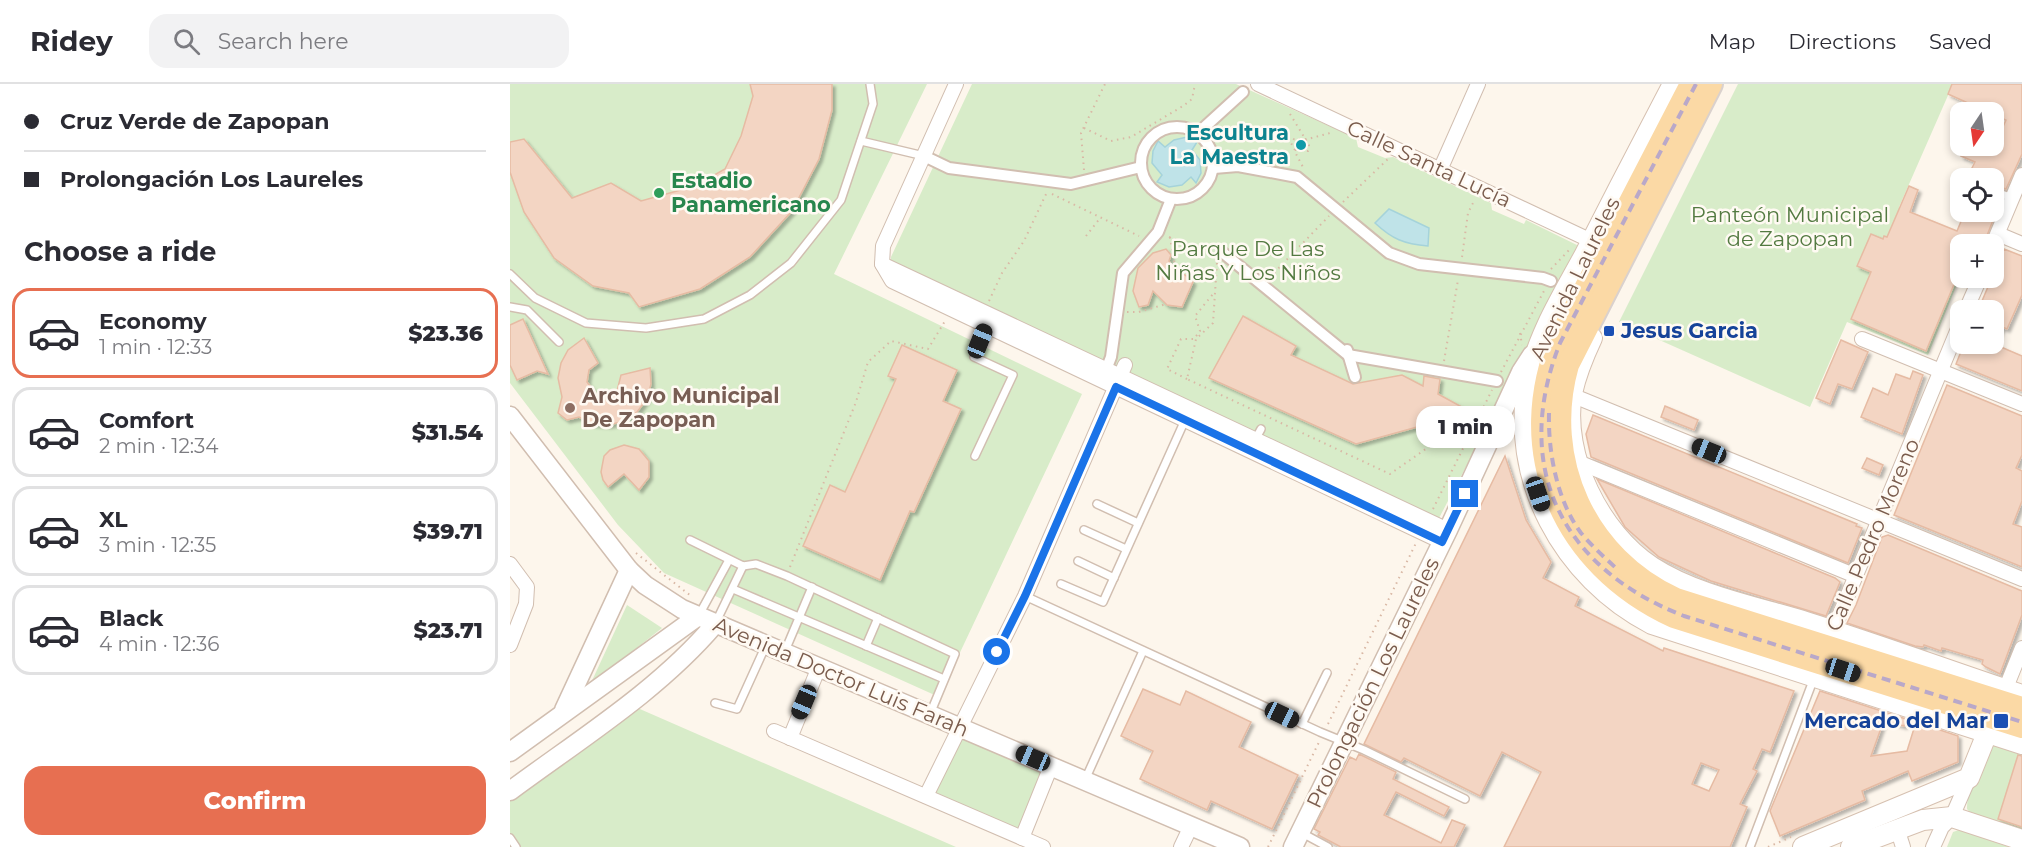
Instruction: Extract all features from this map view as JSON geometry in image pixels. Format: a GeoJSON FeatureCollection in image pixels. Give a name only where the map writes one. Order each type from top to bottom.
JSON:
{"type":"FeatureCollection","features":[{"type":"Feature","properties":{"kind":"main road","name":"Avenida Laureles"},"geometry":{"type":"LineString","coordinates":[[1673,84],[1607,250],[1573,351],[1561,447],[1568,479],[1589,525],[1626,567],[1640,579],[1676,599],[1824,654],[2002,707],[2022,727]]}},
{"type":"Feature","properties":{"kind":"main road","name":"Avenida Laureles"},"geometry":{"type":"LineString","coordinates":[[1691,84],[1607,250],[1560,335],[1549,366],[1543,397],[1541,428],[1544,460],[1566,520],[1594,561],[1608,575],[1641,600],[1674,616],[1824,654],[2002,707],[2022,708]]}},
{"type":"Feature","properties":{"kind":"main road","name":"Avenida Laureles"},"geometry":{"type":"LineString","coordinates":[[1654,205],[1711,84]]}},
{"type":"Feature","properties":{"kind":"main road","name":"Avenida Laureles"},"geometry":{"type":"LineString","coordinates":[[1723,84],[1654,205],[1607,250],[1539,344],[1529,378],[1525,428],[1529,464],[1542,506],[1569,555],[1597,587],[1632,614],[1668,632],[1824,654]]}},
{"type":"Feature","properties":{"kind":"main road","name":"Avenida Laureles"},"geometry":{"type":"LineString","coordinates":[[1567,393],[1578,462],[1596,503],[1612,529],[1650,566],[1824,654]]}},
{"type":"Feature","properties":{"kind":"main road","name":"Avenida Laureles"},"geometry":{"type":"LineString","coordinates":[[2002,707],[2022,744]]}},
{"type":"Feature","properties":{"kind":"main road"},"geometry":{"type":"LineString","coordinates":[[1803,847],[1969,778],[2002,707]]}},
{"type":"Feature","properties":{"kind":"main road"},"geometry":{"type":"LineString","coordinates":[[1851,847],[1900,838],[1923,820],[1952,817],[2022,840]]}},
{"type":"Feature","properties":{"kind":"street"},"geometry":{"type":"LineString","coordinates":[[956,84],[883,246],[882,264],[892,281],[986,326],[1120,376],[1185,420],[1445,536]]}},
{"type":"Feature","properties":{"kind":"street","name":"Calle Santa Lucía"},"geometry":{"type":"LineString","coordinates":[[1257,84],[1607,250]]}},
{"type":"Feature","properties":{"kind":"street"},"geometry":{"type":"LineString","coordinates":[[1440,170],[1478,84]]}},
{"type":"Feature","properties":{"kind":"street"},"geometry":{"type":"LineString","coordinates":[[1198,133],[1244,92]]}},
{"type":"Feature","properties":{"kind":"street"},"geometry":{"type":"LineString","coordinates":[[1175,127],[1198,133],[1210,147],[1214,168],[1209,182],[1197,193],[1187,198],[1171,199],[1151,188],[1141,167],[1145,147],[1156,133],[1175,127]]}},
{"type":"Feature","properties":{"kind":"street"},"geometry":{"type":"LineString","coordinates":[[924,156],[950,168],[1071,183],[1085,182],[1141,167]]}},
{"type":"Feature","properties":{"kind":"street"},"geometry":{"type":"LineString","coordinates":[[1214,168],[1238,166],[1297,177],[1389,253],[1419,264],[1548,280]]}},
{"type":"Feature","properties":{"kind":"street"},"geometry":{"type":"LineString","coordinates":[[1998,234],[2022,175]]}},
{"type":"Feature","properties":{"kind":"street"},"geometry":{"type":"LineString","coordinates":[[1106,370],[1118,312],[1123,273],[1158,232],[1171,199]]}},
{"type":"Feature","properties":{"kind":"street"},"geometry":{"type":"LineString","coordinates":[[2004,241],[2022,244]]}},
{"type":"Feature","properties":{"kind":"street"},"geometry":{"type":"LineString","coordinates":[[1222,252],[1347,351],[1497,381]]}},
{"type":"Feature","properties":{"kind":"street"},"geometry":{"type":"LineString","coordinates":[[882,264],[1106,370],[1258,434],[1424,527]]}},
{"type":"Feature","properties":{"kind":"street"},"geometry":{"type":"LineString","coordinates":[[1862,339],[2022,404]]}},
{"type":"Feature","properties":{"kind":"street","name":"Prolongación Los Laureles"},"geometry":{"type":"LineString","coordinates":[[1296,839],[1445,536],[1521,372],[1539,344]]}},
{"type":"Feature","properties":{"kind":"street","name":"Calle Pedro Moreno"},"geometry":{"type":"LineString","coordinates":[[1824,654],[1950,349]]}},
{"type":"Feature","properties":{"kind":"street"},"geometry":{"type":"LineString","coordinates":[[1347,351],[1355,377]]}},
{"type":"Feature","properties":{"kind":"street"},"geometry":{"type":"LineString","coordinates":[[926,796],[1025,596],[1120,376]]}},
{"type":"Feature","properties":{"kind":"street"},"geometry":{"type":"LineString","coordinates":[[1567,393],[2022,579]]}},
{"type":"Feature","properties":{"kind":"street","name":"Avenida Doctor Luis Farah"},"geometry":{"type":"LineString","coordinates":[[510,418],[629,570],[660,596],[697,617],[1240,847]]}},
{"type":"Feature","properties":{"kind":"street"},"geometry":{"type":"LineString","coordinates":[[1500,421],[1516,419],[1525,428]]}},
{"type":"Feature","properties":{"kind":"street"},"geometry":{"type":"LineString","coordinates":[[1578,462],[1856,576]]}},
{"type":"Feature","properties":{"kind":"street"},"geometry":{"type":"LineString","coordinates":[[510,564],[527,587],[526,604],[510,645]]}},
{"type":"Feature","properties":{"kind":"street"},"geometry":{"type":"LineString","coordinates":[[563,712],[629,570]]}},
{"type":"Feature","properties":{"kind":"street"},"geometry":{"type":"LineString","coordinates":[[510,752],[697,617]]}},
{"type":"Feature","properties":{"kind":"street"},"geometry":{"type":"LineString","coordinates":[[510,791],[639,696],[681,660],[715,624]]}},
{"type":"Feature","properties":{"kind":"street"},"geometry":{"type":"LineString","coordinates":[[2002,707],[2022,648]]}},
{"type":"Feature","properties":{"kind":"street"},"geometry":{"type":"LineString","coordinates":[[790,738],[819,667]]}},
{"type":"Feature","properties":{"kind":"street"},"geometry":{"type":"LineString","coordinates":[[774,731],[1044,847]]}},
{"type":"Feature","properties":{"kind":"street"},"geometry":{"type":"LineString","coordinates":[[1022,838],[1051,766]]}},
{"type":"Feature","properties":{"kind":"street"},"geometry":{"type":"LineString","coordinates":[[1933,847],[1942,827],[1952,817],[1969,778]]}},
{"type":"Feature","properties":{"kind":"street"},"geometry":{"type":"LineString","coordinates":[[1181,847],[1191,826]]}},
{"type":"Feature","properties":{"kind":"lane"},"geometry":{"type":"LineString","coordinates":[[510,274],[536,298],[586,323],[646,328],[705,318],[750,295],[791,263],[841,200],[873,104],[870,84]]}},
{"type":"Feature","properties":{"kind":"lane"},"geometry":{"type":"LineString","coordinates":[[861,141],[924,156]]}},
{"type":"Feature","properties":{"kind":"lane"},"geometry":{"type":"LineString","coordinates":[[2004,195],[2012,198]]}},
{"type":"Feature","properties":{"kind":"lane"},"geometry":{"type":"LineString","coordinates":[[510,307],[527,310],[559,342]]}},
{"type":"Feature","properties":{"kind":"lane"},"geometry":{"type":"LineString","coordinates":[[975,456],[1013,375],[974,357],[986,326]]}},
{"type":"Feature","properties":{"kind":"lane"},"geometry":{"type":"LineString","coordinates":[[1061,584],[1103,603],[1185,420]]}},
{"type":"Feature","properties":{"kind":"lane"},"geometry":{"type":"LineString","coordinates":[[1097,504],[1138,523]]}},
{"type":"Feature","properties":{"kind":"lane"},"geometry":{"type":"LineString","coordinates":[[1084,530],[1126,549]]}},
{"type":"Feature","properties":{"kind":"lane"},"geometry":{"type":"LineString","coordinates":[[690,540],[743,566],[756,564],[787,576],[955,654],[930,714]]}},
{"type":"Feature","properties":{"kind":"lane"},"geometry":{"type":"LineString","coordinates":[[697,617],[729,560]]}},
{"type":"Feature","properties":{"kind":"lane"},"geometry":{"type":"LineString","coordinates":[[1078,561],[1114,578]]}},
{"type":"Feature","properties":{"kind":"lane"},"geometry":{"type":"LineString","coordinates":[[715,624],[743,566]]}},
{"type":"Feature","properties":{"kind":"lane"},"geometry":{"type":"LineString","coordinates":[[784,653],[812,587]]}},
{"type":"Feature","properties":{"kind":"lane"},"geometry":{"type":"LineString","coordinates":[[733,589],[944,679]]}},
{"type":"Feature","properties":{"kind":"lane"},"geometry":{"type":"LineString","coordinates":[[1025,596],[1465,800]]}},
{"type":"Feature","properties":{"kind":"lane"},"geometry":{"type":"LineString","coordinates":[[866,646],[878,618]]}},
{"type":"Feature","properties":{"kind":"lane"},"geometry":{"type":"LineString","coordinates":[[715,703],[737,710],[766,645]]}},
{"type":"Feature","properties":{"kind":"lane"},"geometry":{"type":"LineString","coordinates":[[1085,780],[1143,651]]}},
{"type":"Feature","properties":{"kind":"lane","name":"Calle Pedro Moreno"},"geometry":{"type":"LineString","coordinates":[[1750,847],[1824,654]]}},
{"type":"Feature","properties":{"kind":"lane"},"geometry":{"type":"LineString","coordinates":[[1302,724],[1327,673]]}},
{"type":"Feature","properties":{"kind":"lane"},"geometry":{"type":"LineString","coordinates":[[510,838],[516,847]]}},
{"type":"Feature","properties":{"kind":"lane"},"geometry":{"type":"LineString","coordinates":[[1296,839],[1328,847]]}},
{"type":"Feature","properties":{"kind":"path"},"geometry":{"type":"LineString","coordinates":[[1085,182],[1081,133],[1106,84]]}},
{"type":"Feature","properties":{"kind":"path"},"geometry":{"type":"LineString","coordinates":[[1084,128],[1111,141],[1131,137],[1184,106],[1192,99],[1195,84]]}},
{"type":"Feature","properties":{"kind":"path"},"geometry":{"type":"LineString","coordinates":[[1289,112],[1309,145],[1308,151],[1295,150]]}},
{"type":"Feature","properties":{"kind":"path"},"geometry":{"type":"LineString","coordinates":[[1304,181],[1303,164],[1291,142],[1294,139],[1308,139],[1333,133]]}},
{"type":"Feature","properties":{"kind":"path"},"geometry":{"type":"LineString","coordinates":[[989,301],[1002,273],[1024,242],[1047,191],[1149,242]]}},
{"type":"Feature","properties":{"kind":"path"},"geometry":{"type":"LineString","coordinates":[[1086,236],[1101,218]]}},
{"type":"Feature","properties":{"kind":"path"},"geometry":{"type":"LineString","coordinates":[[1158,232],[1204,251]]}},
{"type":"Feature","properties":{"kind":"path"},"geometry":{"type":"LineString","coordinates":[[1170,237],[1176,272]]}},
{"type":"Feature","properties":{"kind":"path"},"geometry":{"type":"LineString","coordinates":[[1268,847],[1424,527],[1548,280],[1562,256],[1607,250]]}},
{"type":"Feature","properties":{"kind":"path"},"geometry":{"type":"LineString","coordinates":[[1187,379],[1196,339],[1213,323],[1218,259],[1222,252]]}},
{"type":"Feature","properties":{"kind":"path"},"geometry":{"type":"LineString","coordinates":[[1214,292],[1195,316],[1200,331],[1194,339],[1181,339],[1167,369],[1390,474],[1453,430],[1475,425]]}},
{"type":"Feature","properties":{"kind":"path"},"geometry":{"type":"LineString","coordinates":[[1118,312],[1139,312],[1166,304]]}},
{"type":"Feature","properties":{"kind":"path"},"geometry":{"type":"LineString","coordinates":[[787,576],[856,402],[868,362],[891,341],[928,349],[950,308]]}},
{"type":"Feature","properties":{"kind":"green space"},"geometry":{"type":"Polygon","coordinates":[[[510,84],[927,84],[834,274],[1082,394],[939,697],[664,573],[618,525],[510,383],[510,84]]]}},
{"type":"Feature","properties":{"kind":"green space","name":"Parque De Las Niñas Y Los Niños"},"geometry":{"type":"Polygon","coordinates":[[[972,84],[1236,84],[1356,138],[1358,147],[1385,158],[1393,157],[1491,203],[1492,210],[1524,224],[1526,220],[1579,246],[1579,252],[1438,520],[891,267],[891,257],[972,84]]]}},
{"type":"Feature","properties":{"kind":"green space","name":"Panteón Municipal de Zapopan"},"geometry":{"type":"Polygon","coordinates":[[[1738,84],[1953,84],[1899,207],[1964,234],[1950,234],[1950,288],[1955,288],[1928,355],[1847,322],[1810,407],[1619,322],[1738,84]]]}},
{"type":"Feature","properties":{"kind":"green space"},"geometry":{"type":"Polygon","coordinates":[[[627,605],[662,628],[590,685],[627,605]]]}},
{"type":"Feature","properties":{"kind":"green space"},"geometry":{"type":"Polygon","coordinates":[[[633,706],[956,847],[510,847],[510,797],[633,706]]]}},
{"type":"Feature","properties":{"kind":"green space"},"geometry":{"type":"Polygon","coordinates":[[[958,733],[1043,770],[1018,829],[933,793],[958,733]]]}},
{"type":"Feature","properties":{"kind":"green space"},"geometry":{"type":"Polygon","coordinates":[[[1996,744],[2022,753],[2022,834],[1974,817],[1967,809],[1969,793],[1980,764],[1996,744]]]}},
{"type":"Feature","properties":{"kind":"green space"},"geometry":{"type":"Polygon","coordinates":[[[1959,830],[2009,847],[1947,847],[1953,832],[1959,830]]]}},
{"type":"Feature","properties":{"kind":"water"},"geometry":{"type":"Polygon","coordinates":[[[1187,137],[1197,142],[1192,150],[1200,160],[1201,173],[1196,183],[1191,177],[1182,185],[1169,187],[1157,182],[1162,175],[1152,163],[1153,151],[1158,141],[1165,147],[1174,140],[1187,137]]]}},
{"type":"Feature","properties":{"kind":"water"},"geometry":{"type":"Polygon","coordinates":[[[1389,209],[1429,228],[1428,246],[1399,240],[1375,223],[1389,209]]]}},
{"type":"Feature","properties":{"kind":"building"},"geometry":{"type":"Polygon","coordinates":[[[750,84],[832,84],[832,110],[819,159],[792,211],[750,257],[700,289],[639,307],[629,293],[593,286],[554,258],[524,212],[510,172],[510,142],[524,139],[572,198],[611,183],[641,201],[695,186],[725,169],[741,136],[753,96],[750,84]]]}},
{"type":"Feature","properties":{"kind":"building"},"geometry":{"type":"Polygon","coordinates":[[[1952,84],[2022,84],[2022,154],[2006,189],[2004,188],[2004,168],[1972,168],[1975,162],[1961,156],[2004,156],[2006,120],[2004,119],[2004,102],[1966,102],[1948,94],[1952,84]]]}},
{"type":"Feature","properties":{"kind":"building"},"geometry":{"type":"Polygon","coordinates":[[[1909,186],[1918,190],[1910,212],[1957,231],[1961,222],[1992,222],[1988,234],[1950,234],[1950,288],[1952,288],[1926,351],[1851,319],[1871,272],[1857,266],[1871,234],[1883,239],[1884,236],[1887,237],[1909,186]]]}},
{"type":"Feature","properties":{"kind":"building"},"geometry":{"type":"Polygon","coordinates":[[[1166,249],[1171,255],[1169,261],[1174,272],[1185,275],[1193,282],[1182,307],[1167,305],[1153,291],[1148,305],[1139,307],[1133,291],[1138,268],[1153,253],[1166,249]]]}},
{"type":"Feature","properties":{"kind":"building"},"geometry":{"type":"Polygon","coordinates":[[[2004,249],[2022,256],[2022,295],[2007,329],[2004,328],[2004,300],[1982,300],[1988,288],[2004,288],[2004,249]]]}},
{"type":"Feature","properties":{"kind":"building"},"geometry":{"type":"Polygon","coordinates":[[[1243,316],[1296,346],[1291,355],[1353,384],[1402,375],[1423,386],[1424,376],[1440,379],[1438,394],[1471,412],[1356,444],[1209,378],[1243,316]]]}},
{"type":"Feature","properties":{"kind":"building"},"geometry":{"type":"Polygon","coordinates":[[[523,319],[548,374],[537,371],[517,380],[510,365],[510,325],[523,319]]]}},
{"type":"Feature","properties":{"kind":"building"},"geometry":{"type":"Polygon","coordinates":[[[584,338],[598,363],[589,370],[587,382],[597,395],[608,396],[617,391],[621,375],[650,368],[651,384],[647,399],[637,412],[624,421],[609,425],[593,424],[579,417],[567,420],[558,413],[562,397],[558,378],[561,363],[568,350],[584,338]]]}},
{"type":"Feature","properties":{"kind":"building"},"geometry":{"type":"Polygon","coordinates":[[[1841,340],[1868,352],[1852,389],[1838,384],[1830,404],[1816,398],[1841,340]]]}},
{"type":"Feature","properties":{"kind":"building"},"geometry":{"type":"Polygon","coordinates":[[[902,345],[957,370],[943,401],[961,409],[914,512],[910,511],[880,580],[803,546],[830,485],[845,492],[896,379],[888,376],[902,345]]]}},
{"type":"Feature","properties":{"kind":"building"},"geometry":{"type":"Polygon","coordinates":[[[2004,348],[2022,356],[2022,391],[1956,364],[1960,354],[2004,354],[2004,348]]]}},
{"type":"Feature","properties":{"kind":"building"},"geometry":{"type":"Polygon","coordinates":[[[1913,371],[1923,375],[1902,434],[1861,417],[1873,388],[1888,395],[1896,374],[1910,379],[1913,371]]]}},
{"type":"Feature","properties":{"kind":"building"},"geometry":{"type":"Polygon","coordinates":[[[1947,385],[2022,416],[2022,455],[2016,468],[2022,471],[2022,501],[2013,524],[2022,527],[2022,567],[1894,515],[1947,385]]]}},
{"type":"Feature","properties":{"kind":"building"},"geometry":{"type":"Polygon","coordinates":[[[1665,406],[1698,420],[1694,430],[1661,417],[1665,406]]]}},
{"type":"Feature","properties":{"kind":"building"},"geometry":{"type":"Polygon","coordinates":[[[1593,415],[1857,524],[1856,526],[1862,528],[1848,563],[1591,457],[1586,434],[1593,415]]]}},
{"type":"Feature","properties":{"kind":"building"},"geometry":{"type":"Polygon","coordinates":[[[624,445],[639,449],[649,461],[649,477],[639,490],[624,474],[608,487],[603,480],[601,472],[604,456],[610,450],[624,445]]]}},
{"type":"Feature","properties":{"kind":"building"},"geometry":{"type":"Polygon","coordinates":[[[1505,456],[1526,520],[1551,562],[1543,578],[1579,597],[1575,606],[1663,651],[1664,648],[1794,691],[1770,752],[1762,749],[1753,769],[1757,771],[1740,804],[1747,807],[1730,847],[1504,847],[1541,772],[1502,752],[1480,796],[1404,758],[1401,762],[1364,744],[1505,456]],[[1701,763],[1692,784],[1709,791],[1719,770],[1701,763]]]}},
{"type":"Feature","properties":{"kind":"building"},"geometry":{"type":"Polygon","coordinates":[[[1867,458],[1883,465],[1879,475],[1862,468],[1867,458]]]}},
{"type":"Feature","properties":{"kind":"building"},"geometry":{"type":"Polygon","coordinates":[[[1597,479],[1835,578],[1840,582],[1826,616],[1711,581],[1659,557],[1625,527],[1597,479]]]}},
{"type":"Feature","properties":{"kind":"building"},"geometry":{"type":"Polygon","coordinates":[[[1888,535],[2022,591],[2022,615],[2000,674],[1982,664],[1983,660],[1942,648],[1941,651],[1924,645],[1923,647],[1915,646],[1847,623],[1882,537],[1888,535]]]}},
{"type":"Feature","properties":{"kind":"building"},"geometry":{"type":"Polygon","coordinates":[[[1143,689],[1180,705],[1186,691],[1251,722],[1239,747],[1298,775],[1272,829],[1211,801],[1207,810],[1140,779],[1153,751],[1121,736],[1143,689]]]}},
{"type":"Feature","properties":{"kind":"building"},"geometry":{"type":"Polygon","coordinates":[[[1820,691],[1906,719],[1904,726],[1884,720],[1871,756],[1907,751],[1916,722],[1958,736],[1958,762],[1912,781],[1908,771],[1862,791],[1865,800],[1780,836],[1770,811],[1820,691]]]}},
{"type":"Feature","properties":{"kind":"building"},"geometry":{"type":"Polygon","coordinates":[[[1359,754],[1396,772],[1393,779],[1449,807],[1444,816],[1396,792],[1384,815],[1441,843],[1452,820],[1465,825],[1454,847],[1341,847],[1318,835],[1320,832],[1314,829],[1350,757],[1356,760],[1359,754]]]}},
{"type":"Feature","properties":{"kind":"building","name":"Mercado del Mar"},"geometry":{"type":"Polygon","coordinates":[[[2018,755],[2022,756],[2022,827],[1998,819],[2018,755]]]}},
{"type":"Feature","properties":{"kind":"railway"},"geometry":{"type":"LineString","coordinates":[[1696,84],[1560,343],[1546,388],[1541,431],[1545,471],[1558,508],[1578,541],[1606,571],[1641,596],[1684,616],[2022,722]]}},
{"type":"Feature","properties":{"kind":"railway"},"geometry":{"type":"LineString","coordinates":[[1549,413],[1552,460],[1566,506],[1581,533],[1617,569]]}},
{"type":"Feature","properties":{"kind":"place","name":"Escultura La Maestra"},"geometry":{"type":"Point","coordinates":[1301,145]}},
{"type":"Feature","properties":{"kind":"place","name":"Estadio Panamericano"},"geometry":{"type":"Point","coordinates":[659,193]}},
{"type":"Feature","properties":{"kind":"place","name":"Jesus Garcia"},"geometry":{"type":"Point","coordinates":[1609,331]}},
{"type":"Feature","properties":{"kind":"place","name":"Archivo Municipal De Zapopan"},"geometry":{"type":"Point","coordinates":[570,408]}},
{"type":"Feature","properties":{"kind":"place","name":"Mercado del Mar"},"geometry":{"type":"Point","coordinates":[2001,721]}},
{"type":"Feature","properties":{"kind":"route"},"geometry":{"type":"LineString","coordinates":[[997,652],[1025,596],[1116,387],[1442,542],[1465,494]]}}]}
